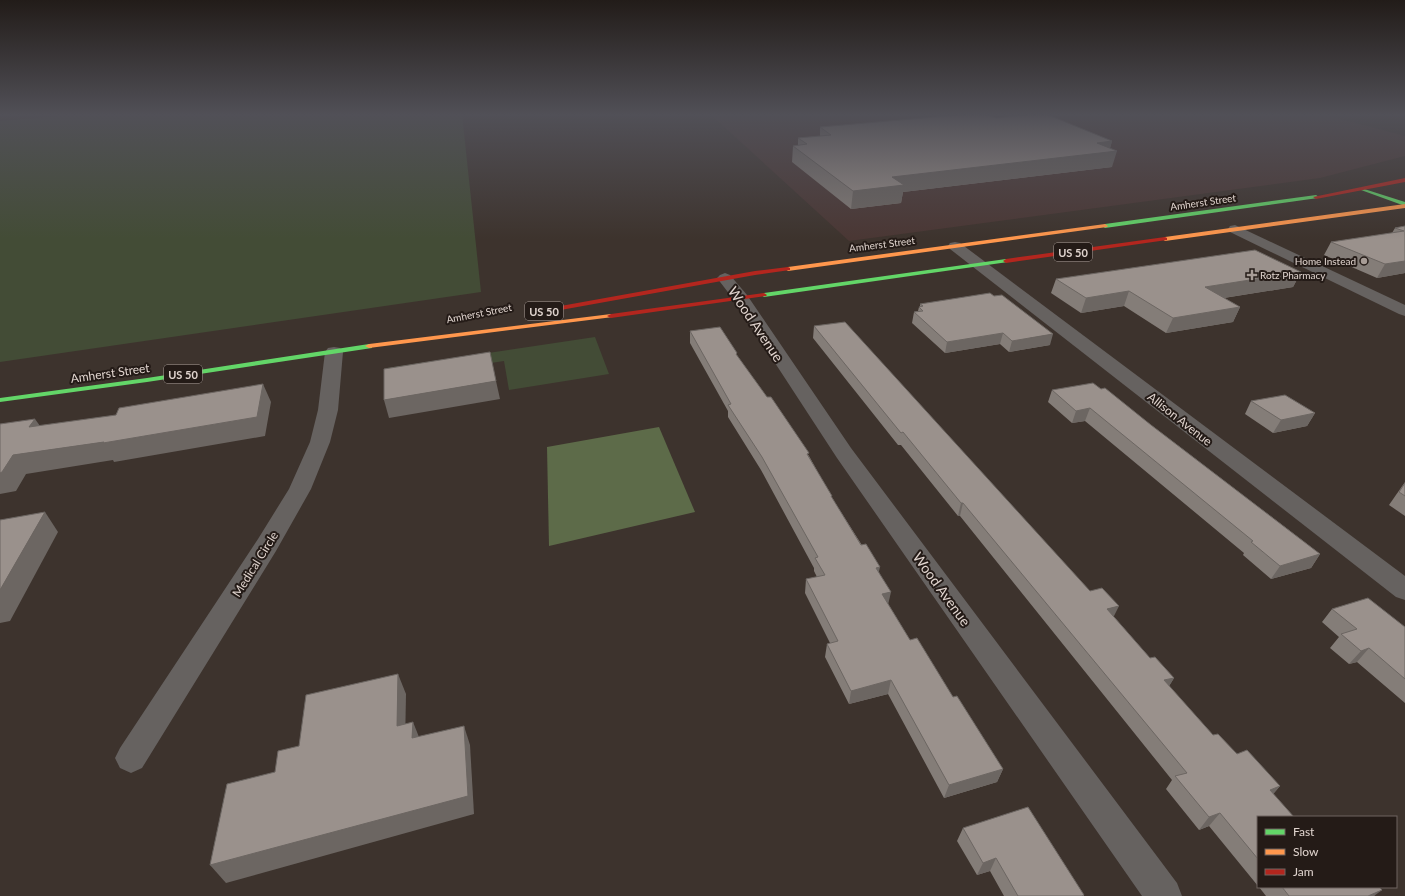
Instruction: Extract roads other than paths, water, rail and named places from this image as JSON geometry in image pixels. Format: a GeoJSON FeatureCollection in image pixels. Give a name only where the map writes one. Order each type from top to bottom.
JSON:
{"type":"FeatureCollection","features":[{"type":"Feature","properties":{"kind":"main road","name":"Amherst Street"},"geometry":{"type":"LineString","coordinates":[[534,313],[725,278],[886,255],[1272,204],[1363,189],[1405,180]]}},
{"type":"Feature","properties":{"kind":"main road"},"geometry":{"type":"LineString","coordinates":[[1363,189],[1405,205]]}},
{"type":"Feature","properties":{"kind":"main road"},"geometry":{"type":"LineString","coordinates":[[1235,230],[1219,221],[1246,214],[1272,204]]}},
{"type":"Feature","properties":{"kind":"main road","name":"Amherst Street"},"geometry":{"type":"LineString","coordinates":[[0,400],[365,347],[625,314],[1235,230],[1405,205]]}},
{"type":"Feature","properties":{"kind":"main road"},"geometry":{"type":"LineString","coordinates":[[841,284],[880,273],[891,267],[886,255]]}},
{"type":"Feature","properties":{"kind":"main road","name":"Amherst Street"},"geometry":{"type":"LineString","coordinates":[[365,347],[495,321]]}},
{"type":"Feature","properties":{"kind":"street"},"geometry":{"type":"LineString","coordinates":[[1235,230],[1405,311]]}},
{"type":"Feature","properties":{"kind":"street","name":"Allison Avenue"},"geometry":{"type":"LineString","coordinates":[[955,246],[1405,590]]}},
{"type":"Feature","properties":{"kind":"street","name":"Wood Avenue"},"geometry":{"type":"LineString","coordinates":[[725,278],[741,298],[844,453],[1164,896]]}},
{"type":"Feature","properties":{"kind":"street","name":"Medical Circle"},"geometry":{"type":"LineString","coordinates":[[131,758],[267,545],[300,489],[320,442],[328,410],[334,352]]}},
{"type":"Feature","properties":{"kind":"place","name":"Home Instead"},"geometry":{"type":"Point","coordinates":[1364,261]}},
{"type":"Feature","properties":{"kind":"place","name":"Rotz Pharmacy"},"geometry":{"type":"Point","coordinates":[1252,275]}}]}
